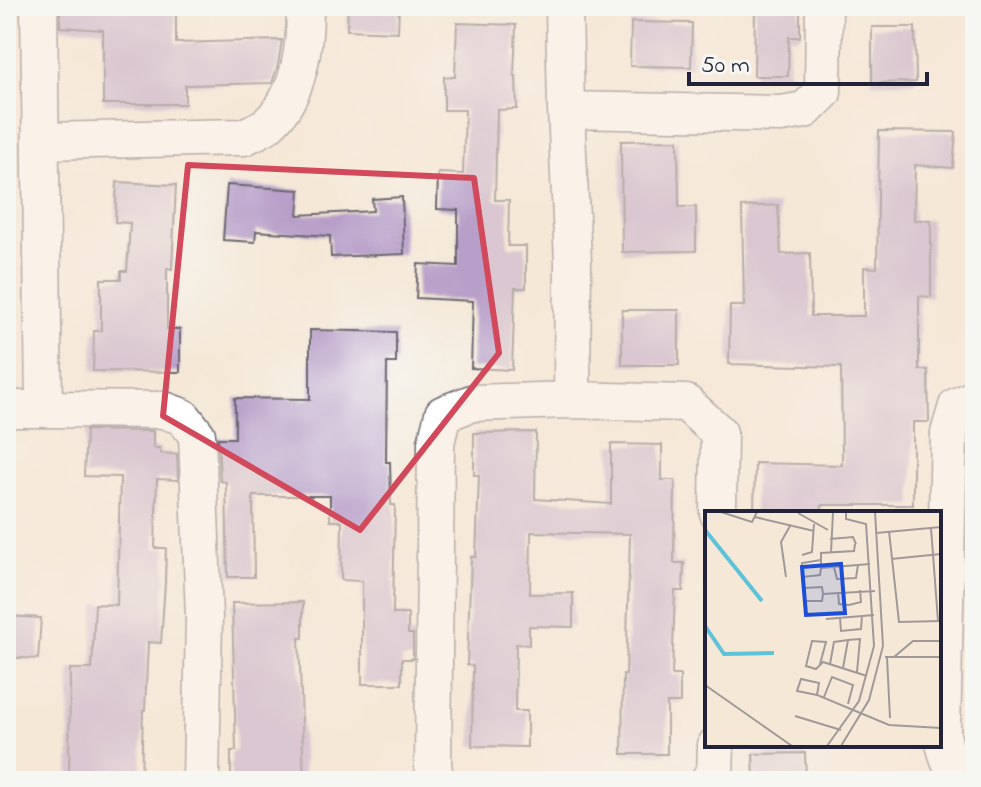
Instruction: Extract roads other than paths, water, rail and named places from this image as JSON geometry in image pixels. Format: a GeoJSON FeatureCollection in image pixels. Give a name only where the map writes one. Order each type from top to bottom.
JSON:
{"type":"FeatureCollection","features":[{"type":"Feature","properties":{"kind":"street"},"geometry":{"type":"LineString","coordinates":[[39,6],[44,409]]}},
{"type":"Feature","properties":{"kind":"street"},"geometry":{"type":"LineString","coordinates":[[41,141],[244,137],[266,125],[286,103],[298,74],[305,35],[305,6]]}},
{"type":"Feature","properties":{"kind":"street"},"geometry":{"type":"LineString","coordinates":[[564,6],[573,262],[572,400]]}},
{"type":"Feature","properties":{"kind":"street"},"geometry":{"type":"LineString","coordinates":[[566,110],[781,114],[805,110],[823,92],[824,6]]}},
{"type":"Feature","properties":{"kind":"street"},"geometry":{"type":"LineString","coordinates":[[972,781],[963,778],[947,760],[942,734],[949,433],[957,406],[975,398]]}},
{"type":"Feature","properties":{"kind":"street"},"geometry":{"type":"LineString","coordinates":[[436,781],[433,766],[436,443],[443,414],[472,403],[572,400],[686,403],[719,433],[718,511]]}},
{"type":"Feature","properties":{"kind":"street"},"geometry":{"type":"LineString","coordinates":[[6,409],[164,410],[183,417],[197,435],[204,617],[201,781]]}},
{"type":"Feature","properties":{"kind":"street"},"geometry":{"type":"LineString","coordinates":[[708,781],[715,775],[716,747]]}}]}
